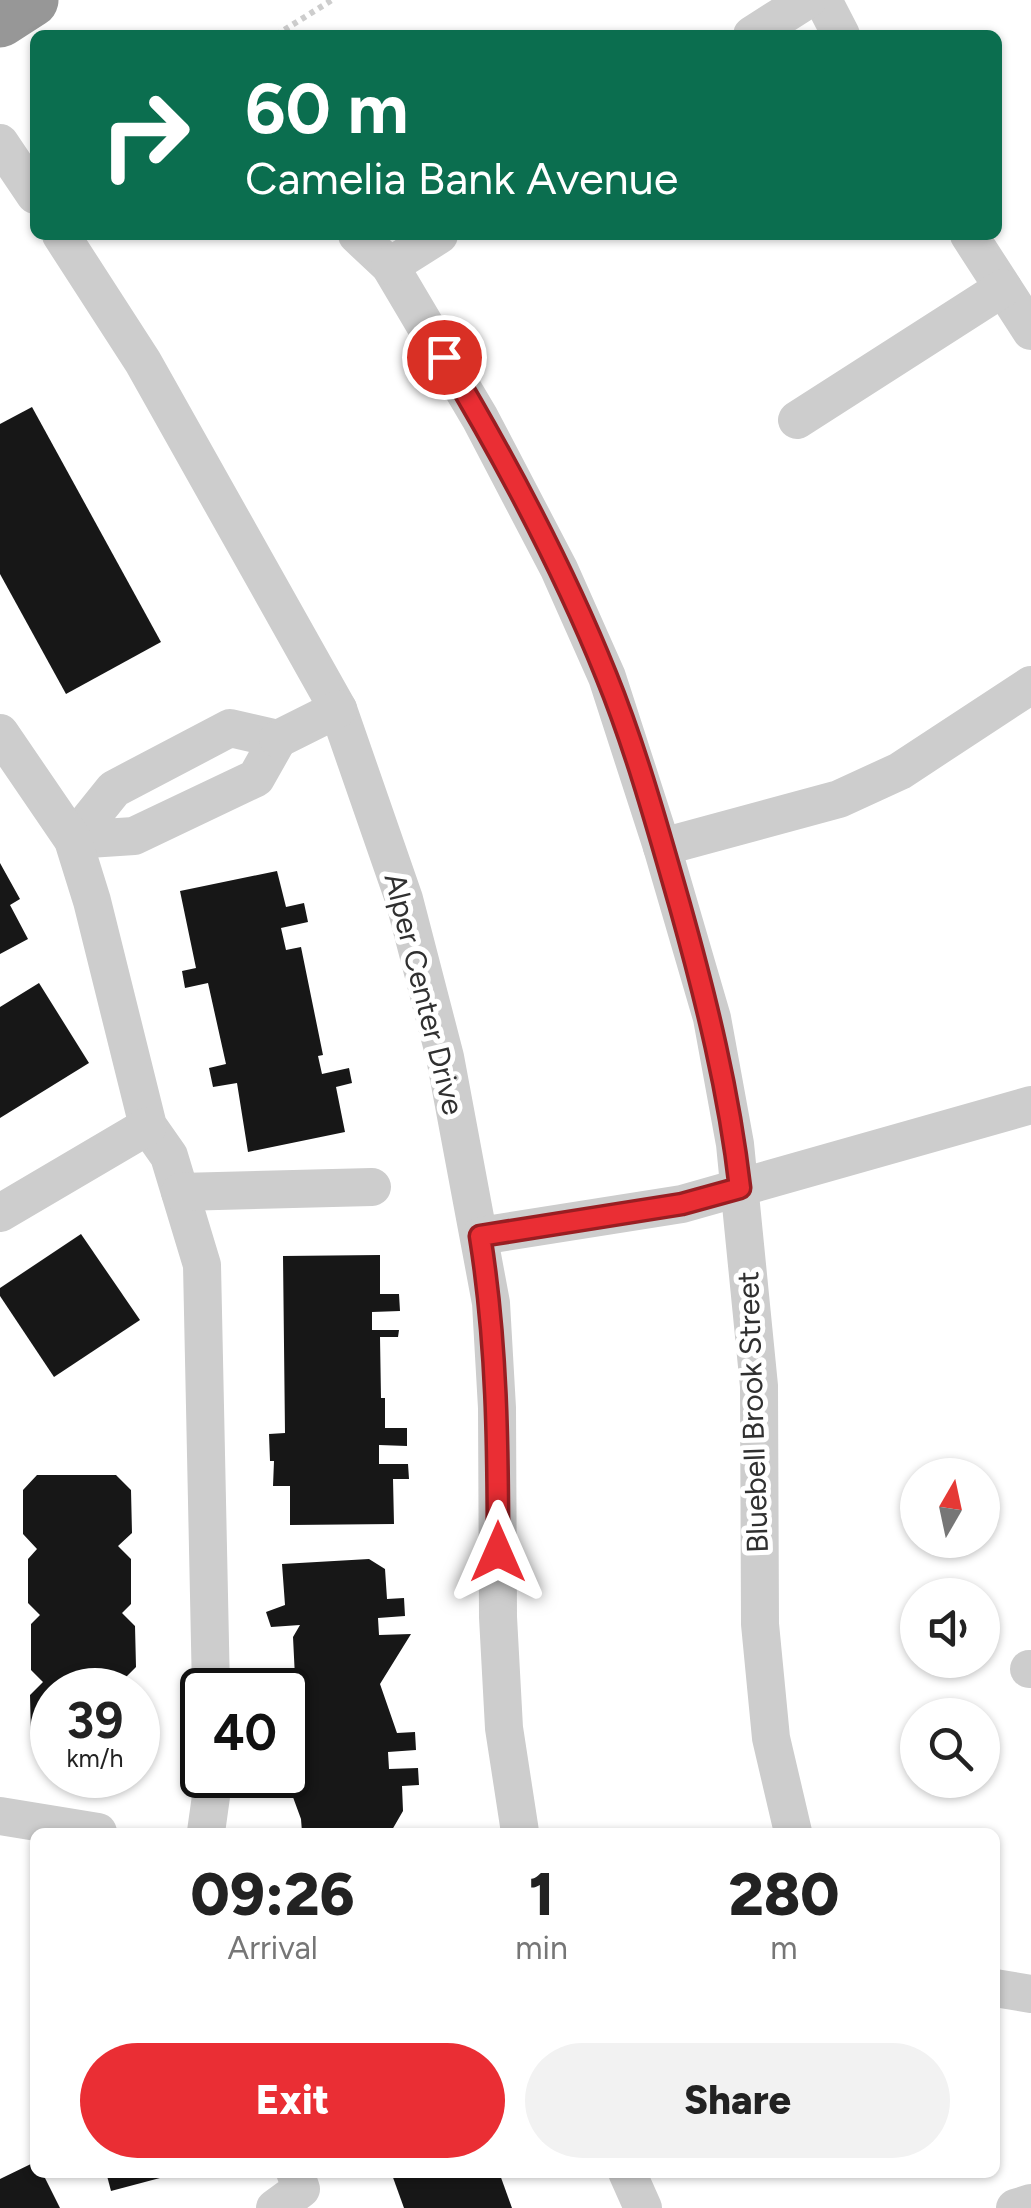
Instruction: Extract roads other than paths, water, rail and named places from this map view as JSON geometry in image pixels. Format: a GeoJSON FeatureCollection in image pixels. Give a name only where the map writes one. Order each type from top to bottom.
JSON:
{"type":"FeatureCollection","features":[{"type":"Feature","properties":{"kind":"highway"},"geometry":{"type":"LineString","coordinates":[[0,20],[32,0]]}},
{"type":"Feature","properties":{"kind":"street"},"geometry":{"type":"LineString","coordinates":[[760,30],[806,0]]}},
{"type":"Feature","properties":{"kind":"street"},"geometry":{"type":"LineString","coordinates":[[823,0],[838,30]]}},
{"type":"Feature","properties":{"kind":"street"},"geometry":{"type":"LineString","coordinates":[[0,143],[30,188]]}},
{"type":"Feature","properties":{"kind":"street","name":"Alper Center Drive"},"geometry":{"type":"LineString","coordinates":[[64,240],[143,362],[338,709],[408,916],[445,1057],[491,1304],[504,1728],[519,1828]]}},
{"type":"Feature","properties":{"kind":"street","name":"Bluebell Brook Street"},"geometry":{"type":"LineString","coordinates":[[362,240],[390,266],[480,418],[559,569],[607,677],[712,1018],[740,1188],[759,1386],[760,1624],[771,1738],[792,1828]]}},
{"type":"Feature","properties":{"kind":"street"},"geometry":{"type":"LineString","coordinates":[[390,266],[432,240]]}},
{"type":"Feature","properties":{"kind":"street"},"geometry":{"type":"LineString","coordinates":[[972,240],[1031,331]]}},
{"type":"Feature","properties":{"kind":"street"},"geometry":{"type":"LineString","coordinates":[[797,420],[1004,288]]}},
{"type":"Feature","properties":{"kind":"street"},"geometry":{"type":"LineString","coordinates":[[662,847],[839,799],[900,771],[1031,685]]}},
{"type":"Feature","properties":{"kind":"street"},"geometry":{"type":"LineString","coordinates":[[74,840],[134,836],[256,778],[278,739],[338,709]]}},
{"type":"Feature","properties":{"kind":"street"},"geometry":{"type":"LineString","coordinates":[[74,840],[114,789],[230,728],[278,739]]}},
{"type":"Feature","properties":{"kind":"street"},"geometry":{"type":"LineString","coordinates":[[0,733],[74,840],[148,1126],[169,1156],[202,1265],[211,1668]]}},
{"type":"Feature","properties":{"kind":"street"},"geometry":{"type":"LineString","coordinates":[[480,1236],[682,1204],[1031,1106]]}},
{"type":"Feature","properties":{"kind":"street"},"geometry":{"type":"LineString","coordinates":[[0,1213],[148,1126]]}},
{"type":"Feature","properties":{"kind":"street"},"geometry":{"type":"LineString","coordinates":[[180,1192],[372,1187]]}},
{"type":"Feature","properties":{"kind":"street"},"geometry":{"type":"LineString","coordinates":[[207,1828],[211,1798]]}},
{"type":"Feature","properties":{"kind":"street"},"geometry":{"type":"LineString","coordinates":[[0,1816],[74,1828]]}},
{"type":"Feature","properties":{"kind":"street"},"geometry":{"type":"LineString","coordinates":[[1000,1989],[1031,1994]]}},
{"type":"Feature","properties":{"kind":"street"},"geometry":{"type":"LineString","coordinates":[[630,2178],[642,2208]]}},
{"type":"Feature","properties":{"kind":"street"},"geometry":{"type":"LineString","coordinates":[[1015,2208],[1031,2203]]}}]}
